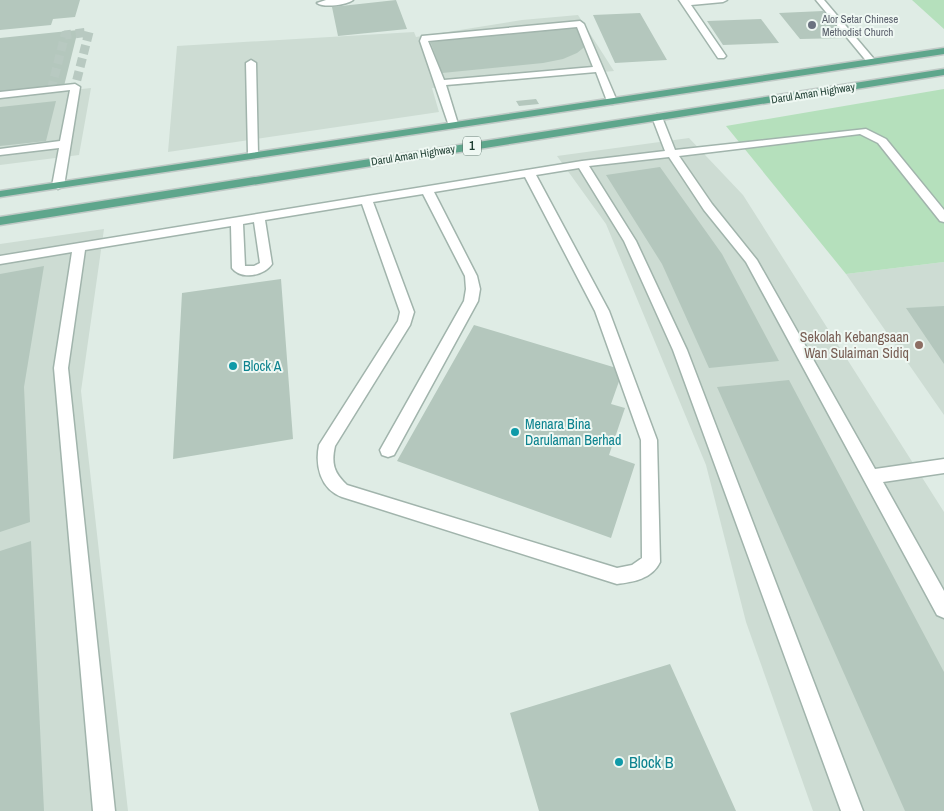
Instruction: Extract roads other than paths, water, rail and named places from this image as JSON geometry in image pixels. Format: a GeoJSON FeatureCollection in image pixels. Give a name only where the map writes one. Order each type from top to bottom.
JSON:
{"type":"FeatureCollection","features":[{"type":"Feature","properties":{"kind":"main road","name":"Darul Aman Highway"},"geometry":{"type":"LineString","coordinates":[[0,194],[253,154],[944,51]]}},
{"type":"Feature","properties":{"kind":"main road","name":"Darul Aman Highway"},"geometry":{"type":"LineString","coordinates":[[0,220],[944,72]]}},
{"type":"Feature","properties":{"kind":"street"},"geometry":{"type":"LineString","coordinates":[[321,3],[349,0]]}},
{"type":"Feature","properties":{"kind":"street"},"geometry":{"type":"LineString","coordinates":[[684,1],[724,0]]}},
{"type":"Feature","properties":{"kind":"street"},"geometry":{"type":"LineString","coordinates":[[820,0],[871,61]]}},
{"type":"Feature","properties":{"kind":"street"},"geometry":{"type":"LineString","coordinates":[[684,1],[721,56]]}},
{"type":"Feature","properties":{"kind":"street"},"geometry":{"type":"LineString","coordinates":[[453,124],[424,41],[425,38],[580,24],[612,101]]}},
{"type":"Feature","properties":{"kind":"street"},"geometry":{"type":"LineString","coordinates":[[251,63],[253,154]]}},
{"type":"Feature","properties":{"kind":"street"},"geometry":{"type":"LineString","coordinates":[[440,83],[598,69]]}},
{"type":"Feature","properties":{"kind":"street"},"geometry":{"type":"LineString","coordinates":[[0,96],[75,87],[58,186]]}},
{"type":"Feature","properties":{"kind":"street"},"geometry":{"type":"LineString","coordinates":[[657,117],[671,152],[708,208],[751,260],[944,609]]}},
{"type":"Feature","properties":{"kind":"street"},"geometry":{"type":"LineString","coordinates":[[0,260],[367,201],[582,164],[671,152],[862,131],[882,141],[944,218]]}},
{"type":"Feature","properties":{"kind":"street"},"geometry":{"type":"LineString","coordinates":[[0,152],[65,144]]}},
{"type":"Feature","properties":{"kind":"street"},"geometry":{"type":"LineString","coordinates":[[582,164],[630,240],[680,350],[852,811]]}},
{"type":"Feature","properties":{"kind":"street"},"geometry":{"type":"LineString","coordinates":[[367,201],[407,312],[405,322],[328,445],[324,457],[326,470],[331,480],[342,490],[617,576],[636,574],[651,562],[649,440],[602,311],[529,173]]}},
{"type":"Feature","properties":{"kind":"street"},"geometry":{"type":"LineString","coordinates":[[388,450],[471,301],[473,289],[471,276],[427,190]]}},
{"type":"Feature","properties":{"kind":"street"},"geometry":{"type":"LineString","coordinates":[[237,221],[238,268],[240,271],[260,269],[264,267],[259,217]]}},
{"type":"Feature","properties":{"kind":"street"},"geometry":{"type":"LineString","coordinates":[[79,247],[61,368],[104,811]]}},
{"type":"Feature","properties":{"kind":"street"},"geometry":{"type":"LineString","coordinates":[[871,477],[944,466]]}},
{"type":"Feature","properties":{"kind":"tunnel"},"geometry":{"type":"LineString","coordinates":[[51,90],[65,35],[89,32],[75,87]]}},
{"type":"Feature","properties":{"kind":"place","name":"Alor Setar Chinese Methodist Church"},"geometry":{"type":"Point","coordinates":[812,25]}},
{"type":"Feature","properties":{"kind":"place","name":"Sekolah Kebangsaan Wan Sulaiman Sidiq"},"geometry":{"type":"Point","coordinates":[919,345]}},
{"type":"Feature","properties":{"kind":"place","name":"Block A"},"geometry":{"type":"Point","coordinates":[233,366]}},
{"type":"Feature","properties":{"kind":"place","name":"Menara Bina Darulaman Berhad"},"geometry":{"type":"Point","coordinates":[515,432]}},
{"type":"Feature","properties":{"kind":"place","name":"Block B"},"geometry":{"type":"Point","coordinates":[619,762]}}]}
